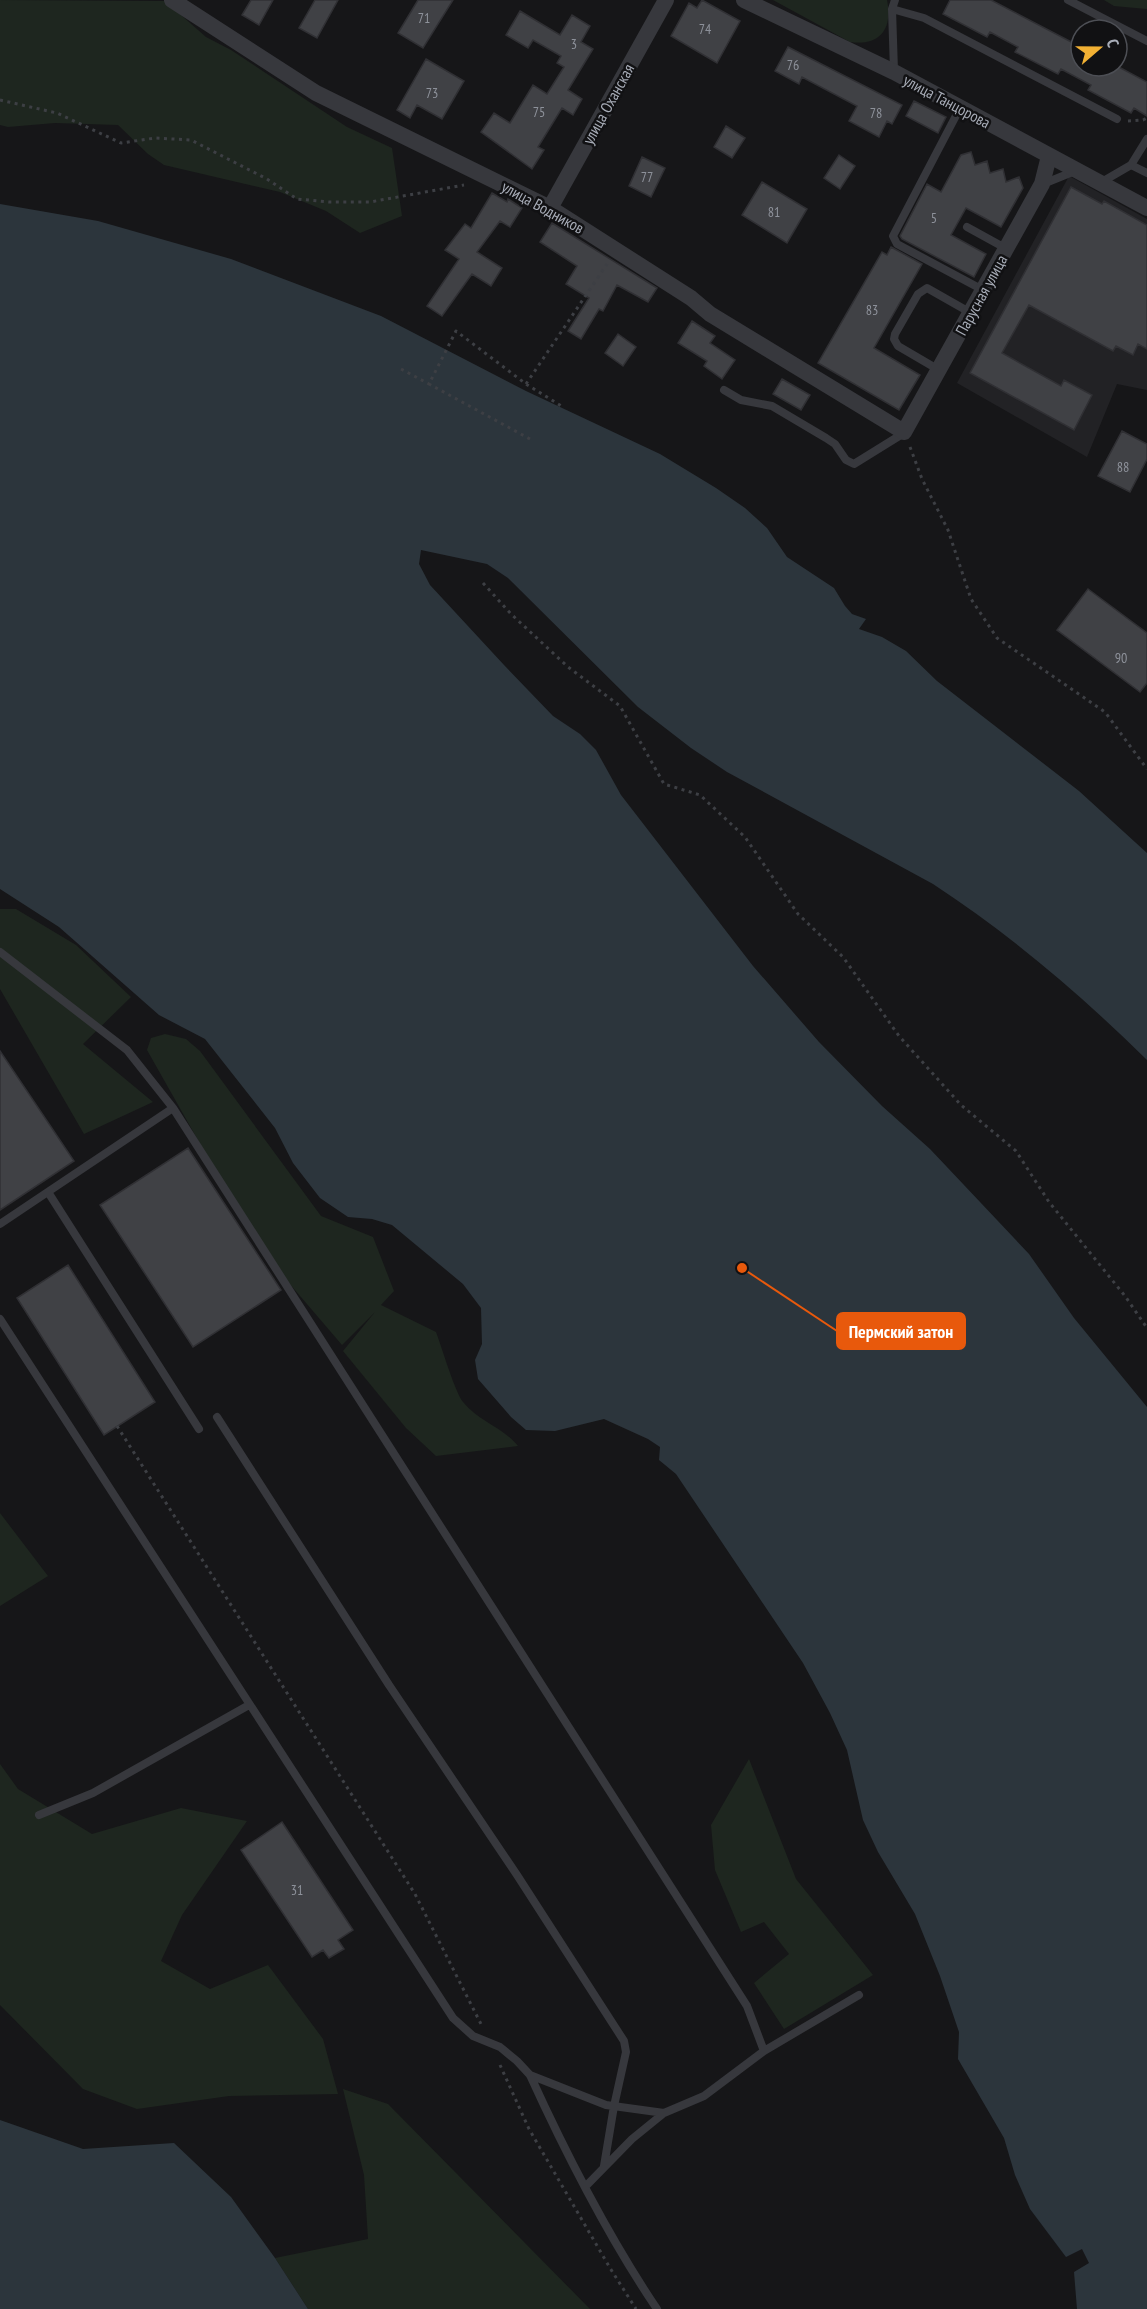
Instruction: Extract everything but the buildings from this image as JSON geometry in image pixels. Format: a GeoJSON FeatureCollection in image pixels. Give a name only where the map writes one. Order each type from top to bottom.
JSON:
{"type":"FeatureCollection","features":[{"type":"Feature","properties":{"kind":"street","name":"улица Водников"},"geometry":{"type":"LineString","coordinates":[[174,0],[316,93],[550,208],[692,298],[710,314],[904,432]]}},
{"type":"Feature","properties":{"kind":"street","name":"улица Оханская"},"geometry":{"type":"LineString","coordinates":[[550,208],[666,0]]}},
{"type":"Feature","properties":{"kind":"street","name":"улица Танцорова"},"geometry":{"type":"LineString","coordinates":[[744,0],[894,72],[1147,208]]}},
{"type":"Feature","properties":{"kind":"street","name":"Парусная улица"},"geometry":{"type":"LineString","coordinates":[[904,432],[1042,184],[1049,156]]}},
{"type":"Feature","properties":{"kind":"lane"},"geometry":{"type":"LineString","coordinates":[[1068,0],[1147,41]]}},
{"type":"Feature","properties":{"kind":"lane"},"geometry":{"type":"LineString","coordinates":[[894,72],[893,4],[1117,119]]}},
{"type":"Feature","properties":{"kind":"lane"},"geometry":{"type":"LineString","coordinates":[[960,108],[893,236],[897,244],[983,290]]}},
{"type":"Feature","properties":{"kind":"lane"},"geometry":{"type":"LineString","coordinates":[[1100,183],[1131,165],[1147,139]]}},
{"type":"Feature","properties":{"kind":"lane"},"geometry":{"type":"LineString","coordinates":[[1131,165],[1147,173]]}},
{"type":"Feature","properties":{"kind":"lane"},"geometry":{"type":"LineString","coordinates":[[1042,184],[1076,170]]}},
{"type":"Feature","properties":{"kind":"lane"},"geometry":{"type":"LineString","coordinates":[[967,227],[1007,249]]}},
{"type":"Feature","properties":{"kind":"lane"},"geometry":{"type":"LineString","coordinates":[[939,370],[898,346],[894,339],[895,334],[918,294],[927,288],[971,313]]}},
{"type":"Feature","properties":{"kind":"lane"},"geometry":{"type":"LineString","coordinates":[[724,390],[741,400],[772,406],[835,444],[846,460],[854,464],[904,432]]}},
{"type":"Feature","properties":{"kind":"lane"},"geometry":{"type":"LineString","coordinates":[[0,952],[127,1050],[173,1108],[747,2006],[764,2051]]}},
{"type":"Feature","properties":{"kind":"lane"},"geometry":{"type":"LineString","coordinates":[[0,1224],[173,1108]]}},
{"type":"Feature","properties":{"kind":"lane"},"geometry":{"type":"LineString","coordinates":[[48,1192],[199,1429]]}},
{"type":"Feature","properties":{"kind":"lane"},"geometry":{"type":"LineString","coordinates":[[0,1319],[453,2018],[473,2036],[500,2048],[530,2075],[585,2187],[629,2268],[657,2309]]}},
{"type":"Feature","properties":{"kind":"lane"},"geometry":{"type":"LineString","coordinates":[[217,1418],[388,1685],[517,1875],[624,2041],[626,2052],[604,2168]]}},
{"type":"Feature","properties":{"kind":"lane"},"geometry":{"type":"LineString","coordinates":[[39,1815],[93,1793],[249,1705]]}},
{"type":"Feature","properties":{"kind":"lane"},"geometry":{"type":"LineString","coordinates":[[585,2187],[632,2139],[664,2113],[704,2096],[764,2051],[859,1995]]}},
{"type":"Feature","properties":{"kind":"lane"},"geometry":{"type":"LineString","coordinates":[[530,2075],[606,2105],[664,2113]]}},
{"type":"Feature","properties":{"kind":"path"},"geometry":{"type":"LineString","coordinates":[[0,100],[57,113],[121,143],[155,138],[191,140],[267,180],[297,199],[370,202],[464,185]]}},
{"type":"Feature","properties":{"kind":"path"},"geometry":{"type":"LineString","coordinates":[[1117,119],[1133,122],[1147,118]]}},
{"type":"Feature","properties":{"kind":"path"},"geometry":{"type":"LineString","coordinates":[[526,384],[616,250]]}},
{"type":"Feature","properties":{"kind":"path"},"geometry":{"type":"LineString","coordinates":[[429,384],[456,331],[526,384],[563,407]]}},
{"type":"Feature","properties":{"kind":"path"},"geometry":{"type":"LineString","coordinates":[[401,369],[530,439]]}},
{"type":"Feature","properties":{"kind":"path"},"geometry":{"type":"LineString","coordinates":[[904,432],[922,479],[948,530],[971,599],[997,638],[1105,712],[1147,769]]}},
{"type":"Feature","properties":{"kind":"path"},"geometry":{"type":"LineString","coordinates":[[483,583],[511,614],[568,667],[620,706],[664,784],[700,795],[745,837],[798,914],[843,957],[898,1036],[961,1105],[1016,1151],[1049,1202],[1125,1296],[1147,1328]]}},
{"type":"Feature","properties":{"kind":"path"},"geometry":{"type":"LineString","coordinates":[[117,1426],[415,1894],[490,2043],[529,2129],[636,2309]]}},
{"type":"Feature","properties":{"kind":"shaded area"},"geometry":{"type":"Polygon","coordinates":[[[0,0],[165,1],[206,37],[231,50],[347,127],[392,148],[402,216],[360,233],[326,211],[280,192],[164,165],[148,154],[118,125],[55,123],[8,127],[0,125],[0,0]]]}},
{"type":"Feature","properties":{"kind":"shaded area"},"geometry":{"type":"Polygon","coordinates":[[[773,0],[887,0],[888,19],[886,27],[876,38],[860,43],[850,42],[773,0]]]}},
{"type":"Feature","properties":{"kind":"shaded area"},"geometry":{"type":"Polygon","coordinates":[[[1104,0],[1147,0],[1147,9],[1114,6],[1104,0]]]}},
{"type":"Feature","properties":{"kind":"shaded area"},"geometry":{"type":"Polygon","coordinates":[[[1069,176],[1147,219],[1147,390],[1117,384],[1087,457],[957,383],[1069,176]]]}},
{"type":"Feature","properties":{"kind":"shaded area"},"geometry":{"type":"Polygon","coordinates":[[[0,204],[98,221],[231,259],[381,316],[526,391],[660,454],[745,508],[767,528],[787,557],[834,588],[852,614],[866,619],[859,629],[882,637],[906,651],[937,681],[1079,791],[1147,853],[1147,1060],[1097,1012],[1018,945],[933,884],[727,772],[691,748],[638,707],[508,578],[487,564],[421,550],[419,564],[430,585],[553,716],[580,734],[596,750],[621,795],[753,966],[819,1042],[882,1106],[930,1149],[1029,1254],[1074,1318],[1147,1407],[1147,2309],[1077,2309],[1074,2272],[1089,2263],[1082,2249],[1066,2257],[1030,2209],[1015,2175],[1004,2138],[958,2059],[959,2032],[940,1976],[915,1914],[878,1852],[863,1820],[847,1750],[830,1713],[803,1663],[676,1474],[659,1460],[660,1447],[604,1419],[555,1431],[526,1430],[511,1417],[478,1379],[475,1360],[482,1344],[481,1308],[463,1284],[392,1225],[372,1219],[348,1217],[320,1198],[293,1163],[275,1128],[205,1039],[159,1015],[59,927],[0,889],[0,204]]]}},
{"type":"Feature","properties":{"kind":"shaded area"},"geometry":{"type":"Polygon","coordinates":[[[0,909],[16,909],[76,945],[131,997],[83,1044],[153,1102],[84,1134],[0,989],[0,909]]]}},
{"type":"Feature","properties":{"kind":"shaded area"},"geometry":{"type":"Polygon","coordinates":[[[165,1034],[186,1039],[200,1051],[321,1216],[373,1237],[394,1291],[381,1305],[436,1332],[463,1402],[476,1415],[512,1439],[518,1446],[436,1456],[406,1428],[343,1351],[375,1312],[342,1345],[259,1248],[147,1050],[151,1038],[165,1034]]]}},
{"type":"Feature","properties":{"kind":"shaded area"},"geometry":{"type":"Polygon","coordinates":[[[0,1513],[48,1576],[0,1606],[0,1513]]]}},
{"type":"Feature","properties":{"kind":"shaded area"},"geometry":{"type":"Polygon","coordinates":[[[749,1759],[796,1879],[873,1975],[784,2029],[754,1983],[789,1954],[764,1922],[741,1932],[715,1870],[711,1825],[749,1759]]]}},
{"type":"Feature","properties":{"kind":"shaded area"},"geometry":{"type":"Polygon","coordinates":[[[0,1764],[18,1789],[92,1834],[181,1808],[247,1821],[182,1915],[161,1961],[210,1989],[268,1965],[323,2039],[338,2094],[229,2096],[137,2109],[83,2089],[0,2005],[0,1764]]]}},
{"type":"Feature","properties":{"kind":"shaded area"},"geometry":{"type":"Polygon","coordinates":[[[343,2089],[388,2104],[590,2309],[308,2309],[275,2258],[368,2239],[364,2175],[343,2089]]]}},
{"type":"Feature","properties":{"kind":"shaded area"},"geometry":{"type":"Polygon","coordinates":[[[0,2120],[83,2149],[174,2143],[231,2197],[308,2309],[0,2309],[0,2120]]]}},
{"type":"Feature","properties":{"kind":"place","name":"Пермский затон"},"geometry":{"type":"Point","coordinates":[742,1268]}}]}
